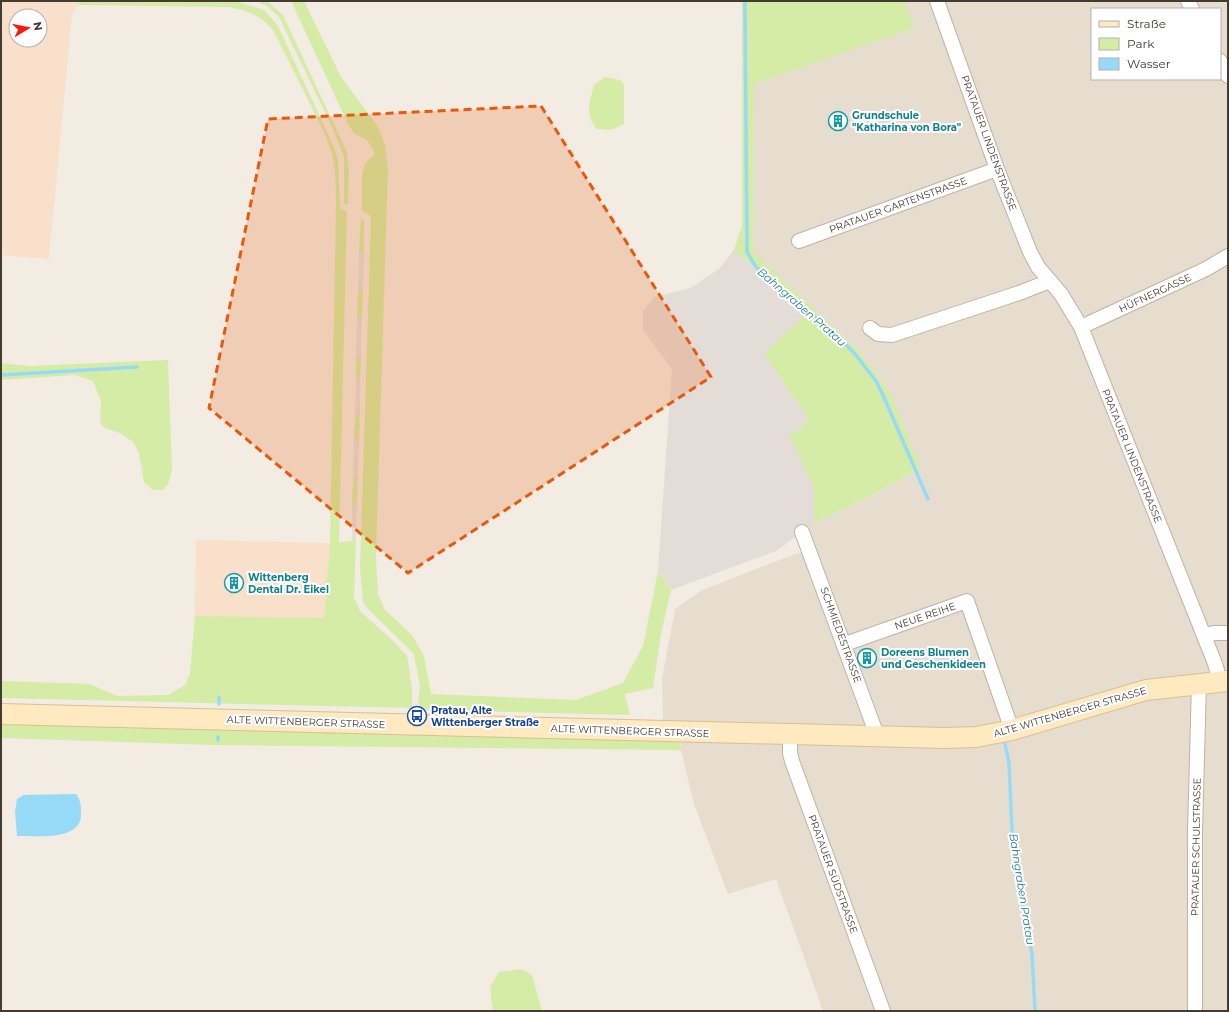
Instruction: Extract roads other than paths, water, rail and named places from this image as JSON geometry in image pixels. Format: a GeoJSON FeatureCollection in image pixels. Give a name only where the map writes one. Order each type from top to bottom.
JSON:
{"type":"FeatureCollection","features":[{"type":"Feature","properties":{"kind":"street","name":"PRATAUER LINDENSTRASSE"},"geometry":{"type":"LineString","coordinates":[[937,1],[997,169],[1030,252],[1081,327],[1217,670],[1215,682]]}},
{"type":"Feature","properties":{"kind":"street"},"geometry":{"type":"LineString","coordinates":[[1221,63],[1228,76]]}},
{"type":"Feature","properties":{"kind":"street","name":"PRATAUER GARTENSTRASSE"},"geometry":{"type":"LineString","coordinates":[[799,241],[997,169]]}},
{"type":"Feature","properties":{"kind":"street","name":"HÜFNERGASSE"},"geometry":{"type":"LineString","coordinates":[[1081,327],[1206,269],[1228,256]]}},
{"type":"Feature","properties":{"kind":"street"},"geometry":{"type":"LineString","coordinates":[[870,328],[878,334],[892,335],[1019,293],[1050,281]]}},
{"type":"Feature","properties":{"kind":"street","name":"SCHMIEDESTRASSE"},"geometry":{"type":"LineString","coordinates":[[802,532],[845,644],[878,738]]}},
{"type":"Feature","properties":{"kind":"street","name":"NEUE REIHE"},"geometry":{"type":"LineString","coordinates":[[845,644],[967,601],[1012,730]]}},
{"type":"Feature","properties":{"kind":"street"},"geometry":{"type":"LineString","coordinates":[[1204,636],[1214,632],[1228,632]]}},
{"type":"Feature","properties":{"kind":"street","name":"ALTE WITTENBERGER STRASSE"},"geometry":{"type":"LineString","coordinates":[[1,714],[790,736],[878,738],[976,737],[1012,730],[1146,690],[1215,682]]}},
{"type":"Feature","properties":{"kind":"street","name":"PRATAUER SCHULSTRASSE"},"geometry":{"type":"LineString","coordinates":[[1195,1011],[1196,831],[1215,682]]}},
{"type":"Feature","properties":{"kind":"street","name":"PRATAUER SÜDSTRASSE"},"geometry":{"type":"LineString","coordinates":[[790,736],[790,753],[792,761],[883,1011]]}},
{"type":"Feature","properties":{"kind":"water"},"geometry":{"type":"Polygon","coordinates":[[[76,794],[79,799],[81,815],[79,823],[74,829],[56,835],[17,836],[15,812],[17,799],[24,795],[76,794]]]}},
{"type":"Feature","properties":{"kind":"waterway","name":"Bahngraben Pratau"},"geometry":{"type":"LineString","coordinates":[[745,1],[747,252],[756,267],[839,337],[855,354],[876,381],[928,499]]}},
{"type":"Feature","properties":{"kind":"waterway"},"geometry":{"type":"LineString","coordinates":[[1,375],[137,367]]}},
{"type":"Feature","properties":{"kind":"waterway"},"geometry":{"type":"LineString","coordinates":[[219,697],[219,704]]}},
{"type":"Feature","properties":{"kind":"waterway","name":"Bahngraben Pratau"},"geometry":{"type":"LineString","coordinates":[[1005,744],[1009,763],[1013,853],[1032,954],[1035,1011]]}},
{"type":"Feature","properties":{"kind":"place","name":"Grundschule \"Katharina von Bora\""},"geometry":{"type":"Point","coordinates":[838,121]}},
{"type":"Feature","properties":{"kind":"place","name":"Wittenberg Dental Dr. Eikel"},"geometry":{"type":"Point","coordinates":[234,583]}},
{"type":"Feature","properties":{"kind":"place","name":"Doreens Blumen und Geschenkideen"},"geometry":{"type":"Point","coordinates":[867,658]}},
{"type":"Feature","properties":{"kind":"place","name":"Pratau, Alte Wittenberger Straße"},"geometry":{"type":"Point","coordinates":[417,716]}}]}
